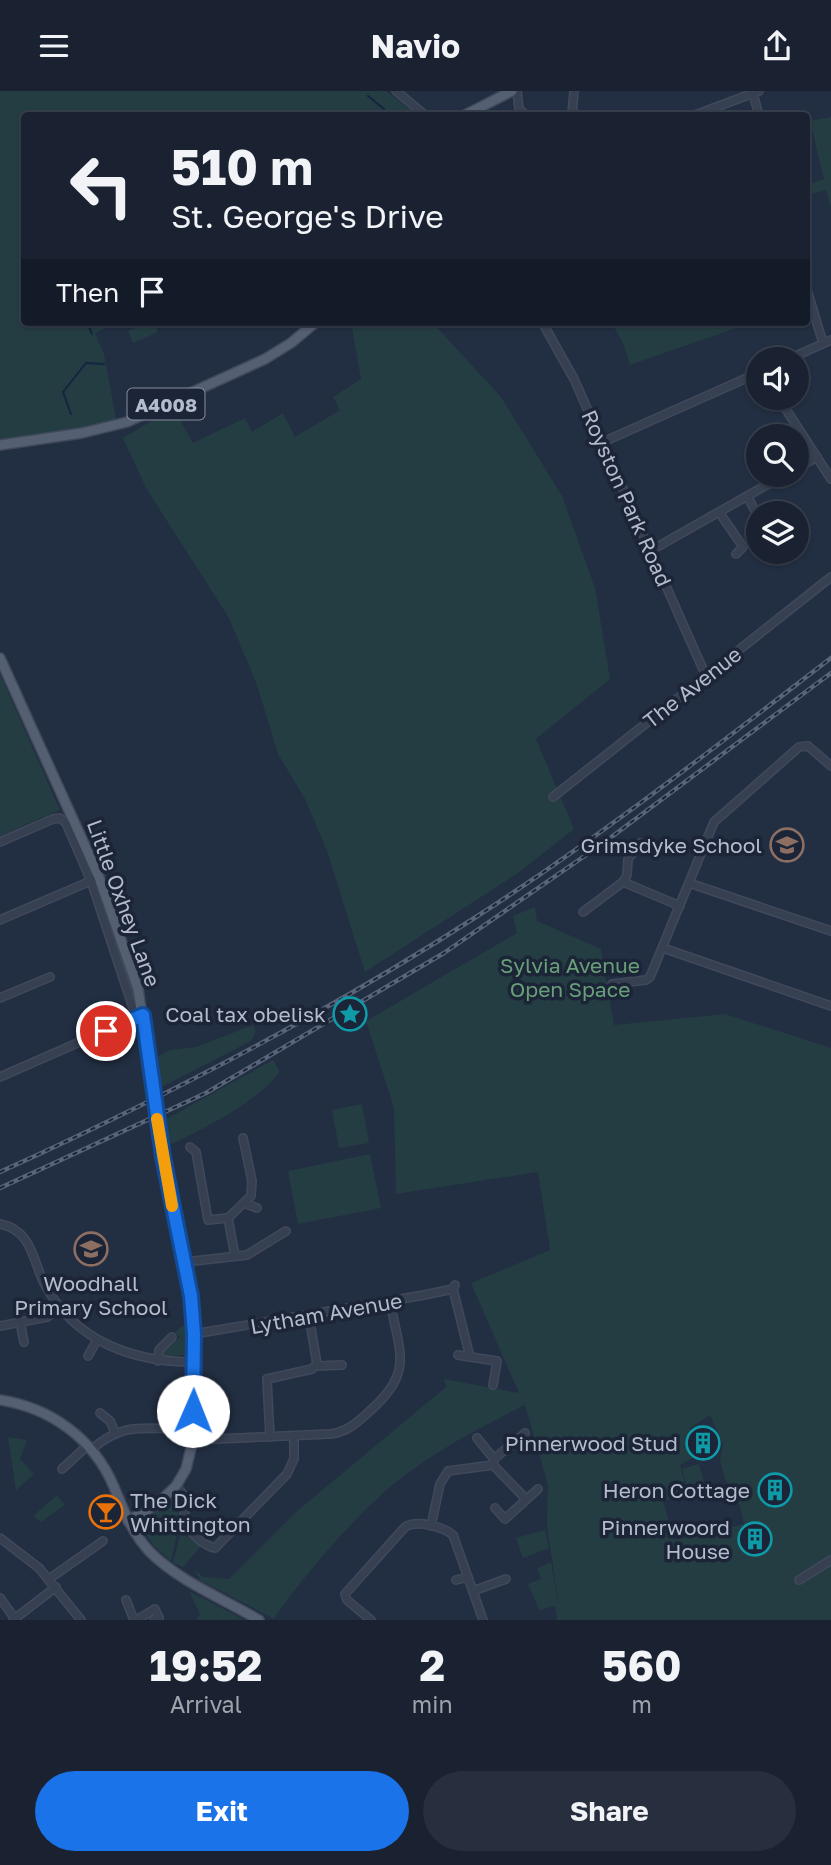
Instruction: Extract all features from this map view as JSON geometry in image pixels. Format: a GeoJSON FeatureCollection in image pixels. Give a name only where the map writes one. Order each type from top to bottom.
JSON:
{"type":"FeatureCollection","features":[{"type":"Feature","properties":{"kind":"main road"},"geometry":{"type":"LineString","coordinates":[[471,112],[514,91]]}},
{"type":"Feature","properties":{"kind":"main road","name":"A4008"},"geometry":{"type":"LineString","coordinates":[[0,445],[119,425],[265,359],[311,326]]}},
{"type":"Feature","properties":{"kind":"main road","name":"Little Oxhey Lane"},"geometry":{"type":"LineString","coordinates":[[0,658],[95,879],[138,989],[158,1128],[185,1262],[194,1334],[193,1440],[187,1469],[176,1486],[157,1504],[128,1521]]}},
{"type":"Feature","properties":{"kind":"main road"},"geometry":{"type":"LineString","coordinates":[[0,1400],[44,1413],[90,1447],[107,1471],[128,1521],[159,1560],[259,1620]]}},
{"type":"Feature","properties":{"kind":"street"},"geometry":{"type":"LineString","coordinates":[[396,91],[421,112]]}},
{"type":"Feature","properties":{"kind":"street"},"geometry":{"type":"LineString","coordinates":[[514,91],[519,109],[522,112]]}},
{"type":"Feature","properties":{"kind":"street"},"geometry":{"type":"LineString","coordinates":[[572,112],[574,91]]}},
{"type":"Feature","properties":{"kind":"street"},"geometry":{"type":"LineString","coordinates":[[703,112],[756,92],[759,112]]}},
{"type":"Feature","properties":{"kind":"street"},"geometry":{"type":"LineString","coordinates":[[810,301],[823,344]]}},
{"type":"Feature","properties":{"kind":"street","name":"Royston Park Road"},"geometry":{"type":"LineString","coordinates":[[544,326],[574,379],[706,676]]}},
{"type":"Feature","properties":{"kind":"street"},"geometry":{"type":"LineString","coordinates":[[809,350],[831,340]]}},
{"type":"Feature","properties":{"kind":"street"},"geometry":{"type":"LineString","coordinates":[[603,442],[746,378]]}},
{"type":"Feature","properties":{"kind":"street"},"geometry":{"type":"LineString","coordinates":[[786,410],[831,479]]}},
{"type":"Feature","properties":{"kind":"street"},"geometry":{"type":"LineString","coordinates":[[809,462],[817,457]]}},
{"type":"Feature","properties":{"kind":"street"},"geometry":{"type":"LineString","coordinates":[[650,551],[763,487]]}},
{"type":"Feature","properties":{"kind":"street"},"geometry":{"type":"LineString","coordinates":[[747,496],[750,501]]}},
{"type":"Feature","properties":{"kind":"street"},"geometry":{"type":"LineString","coordinates":[[719,512],[743,547],[736,554]]}},
{"type":"Feature","properties":{"kind":"street","name":"The Avenue"},"geometry":{"type":"LineString","coordinates":[[553,797],[831,577]]}},
{"type":"Feature","properties":{"kind":"street"},"geometry":{"type":"LineString","coordinates":[[612,983],[646,980],[663,949],[714,822],[799,747],[808,746],[831,766]]}},
{"type":"Feature","properties":{"kind":"street","name":"Little Oxhey Lane"},"geometry":{"type":"LineString","coordinates":[[0,842],[60,818],[66,823],[95,879]]}},
{"type":"Feature","properties":{"kind":"street"},"geometry":{"type":"LineString","coordinates":[[583,912],[623,882],[627,875],[628,859],[640,843]]}},
{"type":"Feature","properties":{"kind":"street"},"geometry":{"type":"LineString","coordinates":[[0,920],[95,879]]}},
{"type":"Feature","properties":{"kind":"street"},"geometry":{"type":"LineString","coordinates":[[623,882],[680,906]]}},
{"type":"Feature","properties":{"kind":"street"},"geometry":{"type":"LineString","coordinates":[[689,883],[831,931]]}},
{"type":"Feature","properties":{"kind":"street"},"geometry":{"type":"LineString","coordinates":[[663,949],[831,1006]]}},
{"type":"Feature","properties":{"kind":"street"},"geometry":{"type":"LineString","coordinates":[[0,998],[50,977]]}},
{"type":"Feature","properties":{"kind":"street"},"geometry":{"type":"LineString","coordinates":[[0,1077],[140,1016]]}},
{"type":"Feature","properties":{"kind":"street"},"geometry":{"type":"LineString","coordinates":[[190,1147],[196,1152],[206,1223],[228,1218],[251,1196],[252,1181],[243,1138]]}},
{"type":"Feature","properties":{"kind":"street"},"geometry":{"type":"LineString","coordinates":[[244,1203],[257,1208]]}},
{"type":"Feature","properties":{"kind":"street"},"geometry":{"type":"LineString","coordinates":[[228,1218],[235,1256]]}},
{"type":"Feature","properties":{"kind":"street"},"geometry":{"type":"LineString","coordinates":[[0,1224],[16,1230],[25,1238],[41,1277],[61,1308],[97,1340],[125,1353],[158,1361],[194,1362]]}},
{"type":"Feature","properties":{"kind":"street"},"geometry":{"type":"LineString","coordinates":[[185,1262],[247,1255],[286,1231]]}},
{"type":"Feature","properties":{"kind":"street","name":"Lytham Avenue"},"geometry":{"type":"LineString","coordinates":[[194,1334],[309,1316],[454,1287],[470,1357]]}},
{"type":"Feature","properties":{"kind":"street"},"geometry":{"type":"LineString","coordinates":[[193,1440],[330,1434],[348,1429],[393,1388],[400,1364],[390,1301]]}},
{"type":"Feature","properties":{"kind":"street"},"geometry":{"type":"LineString","coordinates":[[0,1326],[47,1317],[61,1308]]}},
{"type":"Feature","properties":{"kind":"street"},"geometry":{"type":"LineString","coordinates":[[309,1316],[316,1366]]}},
{"type":"Feature","properties":{"kind":"street"},"geometry":{"type":"LineString","coordinates":[[20,1322],[24,1342]]}},
{"type":"Feature","properties":{"kind":"street"},"geometry":{"type":"LineString","coordinates":[[158,1361],[161,1347],[173,1337]]}},
{"type":"Feature","properties":{"kind":"street"},"geometry":{"type":"LineString","coordinates":[[88,1356],[97,1340]]}},
{"type":"Feature","properties":{"kind":"street"},"geometry":{"type":"LineString","coordinates":[[457,1355],[497,1361],[493,1385]]}},
{"type":"Feature","properties":{"kind":"street"},"geometry":{"type":"LineString","coordinates":[[270,1437],[268,1378],[316,1366],[342,1365]]}},
{"type":"Feature","properties":{"kind":"street"},"geometry":{"type":"LineString","coordinates":[[100,1413],[110,1421],[115,1431]]}},
{"type":"Feature","properties":{"kind":"street"},"geometry":{"type":"LineString","coordinates":[[62,1469],[115,1431],[182,1429]]}},
{"type":"Feature","properties":{"kind":"street"},"geometry":{"type":"LineString","coordinates":[[432,1527],[444,1475],[452,1468],[494,1462],[525,1433]]}},
{"type":"Feature","properties":{"kind":"street"},"geometry":{"type":"LineString","coordinates":[[176,1486],[188,1500],[184,1517],[187,1526],[207,1546],[218,1546],[287,1474],[294,1459],[294,1436]]}},
{"type":"Feature","properties":{"kind":"street"},"geometry":{"type":"LineString","coordinates":[[477,1438],[526,1499]]}},
{"type":"Feature","properties":{"kind":"street"},"geometry":{"type":"LineString","coordinates":[[495,1508],[505,1519],[538,1489]]}},
{"type":"Feature","properties":{"kind":"street"},"geometry":{"type":"LineString","coordinates":[[371,1620],[345,1596],[405,1527],[417,1524],[453,1535],[483,1620]]}},
{"type":"Feature","properties":{"kind":"street"},"geometry":{"type":"LineString","coordinates":[[0,1538],[49,1579],[81,1620]]}},
{"type":"Feature","properties":{"kind":"street"},"geometry":{"type":"LineString","coordinates":[[49,1579],[103,1541]]}},
{"type":"Feature","properties":{"kind":"street"},"geometry":{"type":"LineString","coordinates":[[799,1580],[831,1560]]}},
{"type":"Feature","properties":{"kind":"street"},"geometry":{"type":"LineString","coordinates":[[456,1580],[468,1577]]}},
{"type":"Feature","properties":{"kind":"street"},"geometry":{"type":"LineString","coordinates":[[473,1591],[506,1579]]}},
{"type":"Feature","properties":{"kind":"street"},"geometry":{"type":"LineString","coordinates":[[0,1598],[14,1619],[56,1587]]}},
{"type":"Feature","properties":{"kind":"street"},"geometry":{"type":"LineString","coordinates":[[125,1600],[135,1620],[155,1609],[159,1618],[154,1620]]}},
{"type":"Feature","properties":{"kind":"green space"},"geometry":{"type":"Polygon","coordinates":[[[0,91],[386,91],[413,112],[21,112],[21,326],[110,326],[95,333],[104,354],[117,424],[0,443],[0,91]]]}},
{"type":"Feature","properties":{"kind":"green space"},"geometry":{"type":"Polygon","coordinates":[[[831,117],[831,207],[826,190],[810,194],[810,184],[824,179],[810,121],[831,117]]]}},
{"type":"Feature","properties":{"kind":"green space"},"geometry":{"type":"Polygon","coordinates":[[[139,326],[156,326],[158,332],[133,343],[128,331],[139,326]]]}},
{"type":"Feature","properties":{"kind":"green space"},"geometry":{"type":"Polygon","coordinates":[[[352,326],[436,326],[501,397],[562,496],[595,588],[610,679],[536,739],[574,829],[518,873],[365,972],[327,851],[305,799],[278,754],[257,685],[229,618],[146,488],[123,438],[173,408],[193,443],[245,418],[252,432],[283,413],[295,437],[340,410],[333,397],[361,379],[352,326]]]}},
{"type":"Feature","properties":{"kind":"green space"},"geometry":{"type":"Polygon","coordinates":[[[613,326],[742,326],[630,365],[623,343],[613,326]]]}},
{"type":"Feature","properties":{"kind":"green space"},"geometry":{"type":"Polygon","coordinates":[[[0,674],[60,810],[0,836],[0,674]]]}},
{"type":"Feature","properties":{"kind":"green space","name":"Sylvia Avenue Open Space"},"geometry":{"type":"Polygon","coordinates":[[[535,907],[537,921],[601,949],[614,1025],[725,1014],[831,1048],[831,1620],[557,1620],[555,1606],[539,1610],[528,1584],[541,1579],[537,1568],[551,1562],[560,1614],[547,1525],[548,1485],[525,1405],[445,1448],[384,1492],[333,1545],[274,1619],[200,1580],[194,1569],[203,1577],[229,1579],[296,1512],[446,1387],[444,1379],[519,1393],[471,1283],[550,1250],[538,1172],[396,1194],[394,1108],[366,1021],[517,933],[513,916],[535,907]],[[710,1415],[690,1428],[696,1456],[680,1465],[688,1494],[663,1501],[674,1540],[744,1524],[740,1506],[725,1479],[720,1461],[723,1444],[710,1415]]]}},
{"type":"Feature","properties":{"kind":"green space"},"geometry":{"type":"Polygon","coordinates":[[[253,1025],[256,1032],[251,1041],[156,1090],[152,1059],[170,1050],[196,1047],[253,1025]]]}},
{"type":"Feature","properties":{"kind":"green space"},"geometry":{"type":"Polygon","coordinates":[[[273,1060],[280,1072],[256,1095],[212,1123],[167,1146],[159,1123],[273,1060]]]}},
{"type":"Feature","properties":{"kind":"green space"},"geometry":{"type":"Polygon","coordinates":[[[362,1104],[369,1143],[339,1148],[332,1110],[362,1104]]]}},
{"type":"Feature","properties":{"kind":"green space"},"geometry":{"type":"Polygon","coordinates":[[[370,1154],[381,1208],[298,1224],[288,1171],[370,1154]]]}},
{"type":"Feature","properties":{"kind":"green space"},"geometry":{"type":"Polygon","coordinates":[[[182,1326],[188,1326],[189,1355],[161,1356],[161,1349],[180,1338],[175,1332],[182,1326]]]}},
{"type":"Feature","properties":{"kind":"green space"},"geometry":{"type":"Polygon","coordinates":[[[8,1437],[27,1440],[20,1459],[34,1474],[16,1490],[8,1437]]]}},
{"type":"Feature","properties":{"kind":"green space"},"geometry":{"type":"Polygon","coordinates":[[[699,1464],[707,1492],[690,1497],[682,1469],[699,1464]]]}},
{"type":"Feature","properties":{"kind":"green space"},"geometry":{"type":"Polygon","coordinates":[[[57,1495],[65,1505],[41,1522],[33,1516],[57,1495]]]}},
{"type":"Feature","properties":{"kind":"green space"},"geometry":{"type":"Polygon","coordinates":[[[176,1495],[181,1495],[184,1501],[171,1561],[153,1545],[139,1524],[176,1495]]]}},
{"type":"Feature","properties":{"kind":"green space"},"geometry":{"type":"Polygon","coordinates":[[[182,1527],[185,1531],[183,1534],[201,1546],[183,1567],[173,1563],[182,1527]]]}},
{"type":"Feature","properties":{"kind":"green space"},"geometry":{"type":"Polygon","coordinates":[[[545,1530],[549,1548],[523,1558],[516,1538],[545,1530]]]}},
{"type":"Feature","properties":{"kind":"green space"},"geometry":{"type":"Polygon","coordinates":[[[189,1591],[245,1620],[196,1620],[200,1614],[189,1591]]]}},
{"type":"Feature","properties":{"kind":"waterway"},"geometry":{"type":"LineString","coordinates":[[368,96],[384,109]]}},
{"type":"Feature","properties":{"kind":"waterway"},"geometry":{"type":"LineString","coordinates":[[89,326],[92,334]]}},
{"type":"Feature","properties":{"kind":"waterway"},"geometry":{"type":"LineString","coordinates":[[71,414],[63,392],[86,363],[104,364]]}},
{"type":"Feature","properties":{"kind":"railway"},"geometry":{"type":"LineString","coordinates":[[0,1172],[243,1053],[419,953],[522,887],[612,824],[831,658]]}},
{"type":"Feature","properties":{"kind":"railway"},"geometry":{"type":"LineString","coordinates":[[0,1188],[206,1093],[444,953],[602,844],[831,673]]}},
{"type":"Feature","properties":{"kind":"slow traffic"},"geometry":{"type":"LineString","coordinates":[[157,1119],[172,1206]]}},
{"type":"Feature","properties":{"kind":"place","name":"Grimsdyke School"},"geometry":{"type":"Point","coordinates":[787,845]}},
{"type":"Feature","properties":{"kind":"place","name":"Coal tax obelisk"},"geometry":{"type":"Point","coordinates":[350,1014]}},
{"type":"Feature","properties":{"kind":"place","name":"Woodhall Primary School"},"geometry":{"type":"Point","coordinates":[91,1249]}},
{"type":"Feature","properties":{"kind":"place","name":"Pinnerwood Stud"},"geometry":{"type":"Point","coordinates":[703,1443]}},
{"type":"Feature","properties":{"kind":"place","name":"Heron Cottage"},"geometry":{"type":"Point","coordinates":[775,1490]}},
{"type":"Feature","properties":{"kind":"place","name":"The Dick Whittington"},"geometry":{"type":"Point","coordinates":[106,1512]}},
{"type":"Feature","properties":{"kind":"place","name":"Pinnerwoord House"},"geometry":{"type":"Point","coordinates":[755,1539]}},
{"type":"Feature","properties":{"kind":"route"},"geometry":{"type":"LineString","coordinates":[[106,1031],[143,1015],[163,1157],[191,1296],[194,1334],[193,1411]]}}]}
